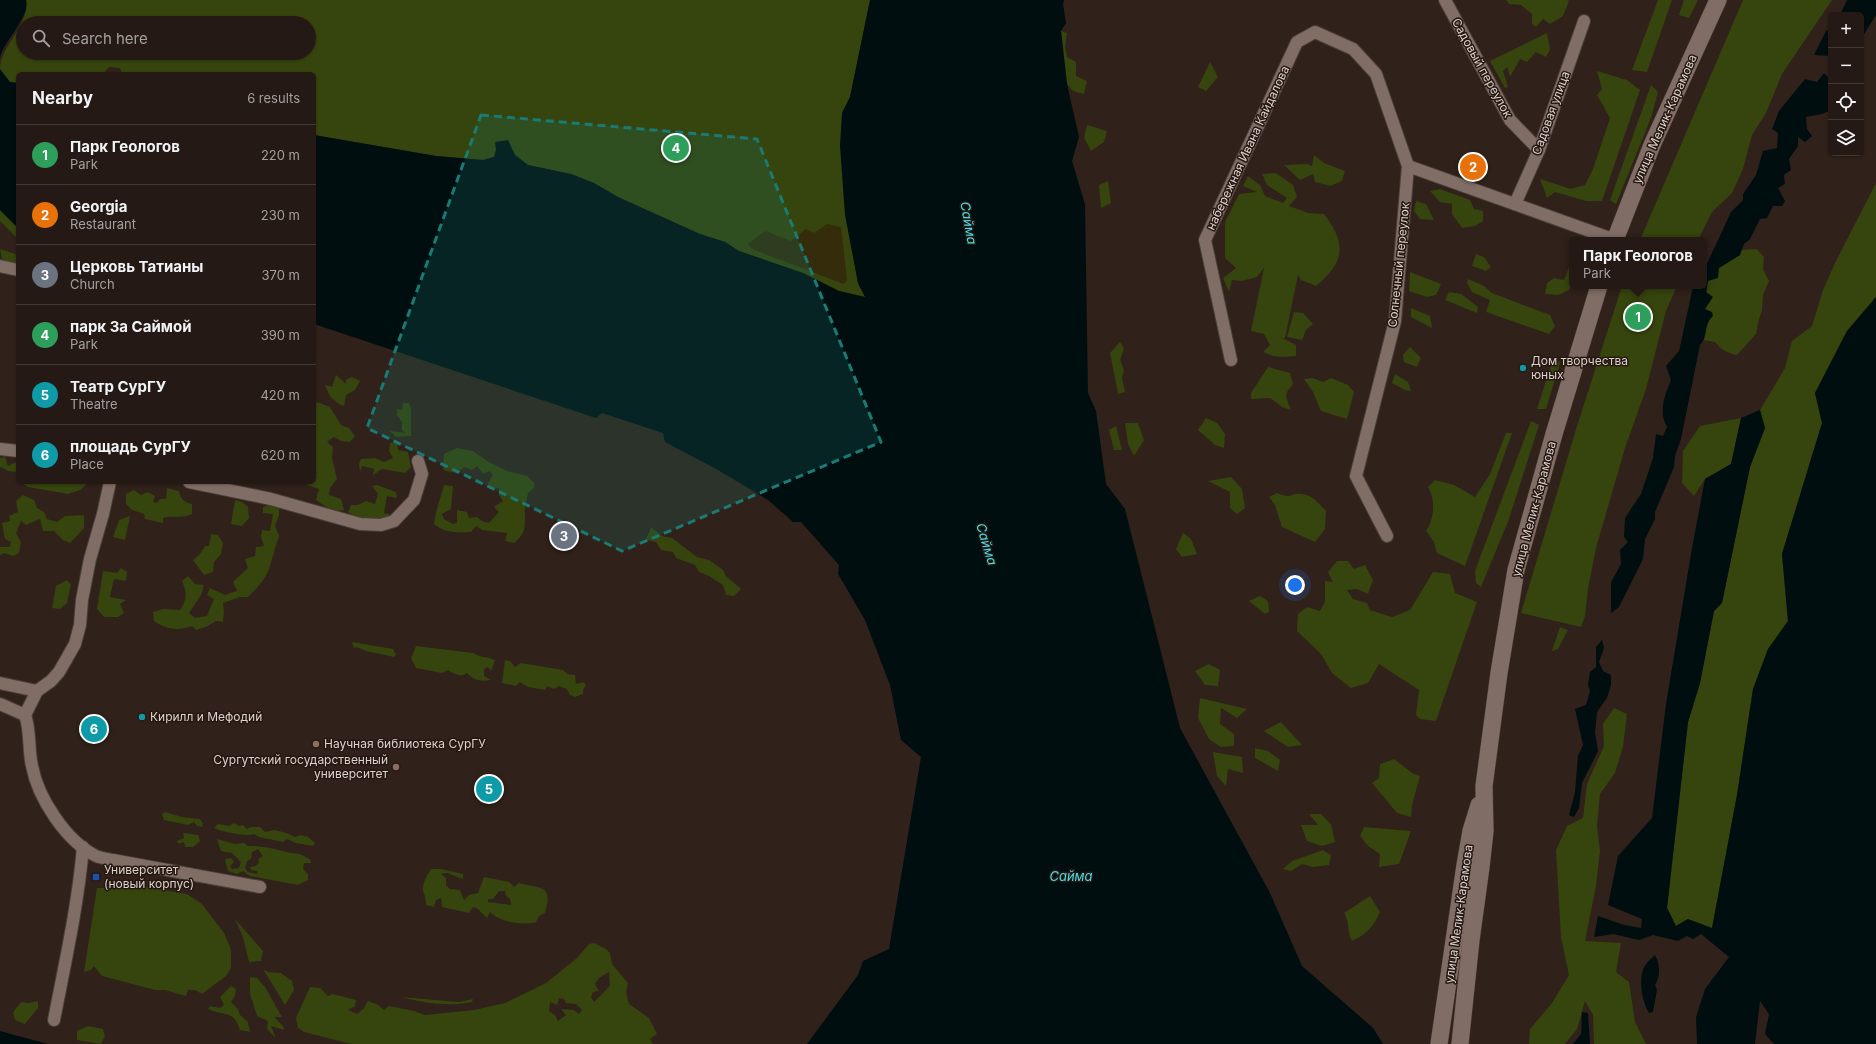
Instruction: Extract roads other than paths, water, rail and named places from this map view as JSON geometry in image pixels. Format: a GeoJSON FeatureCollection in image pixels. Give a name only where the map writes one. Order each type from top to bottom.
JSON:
{"type":"FeatureCollection","features":[{"type":"Feature","properties":{"kind":"main road","name":"улица Мелик-Карамова"},"geometry":{"type":"LineString","coordinates":[[1616,237],[1652,146],[1718,0]]}},
{"type":"Feature","properties":{"kind":"main road","name":"улица Мелик-Карамова"},"geometry":{"type":"LineString","coordinates":[[1440,1043],[1465,865],[1471,831],[1484,786],[1499,673],[1516,570],[1554,434],[1598,289]]}},
{"type":"Feature","properties":{"kind":"main road","name":"улица Мелик-Карамова"},"geometry":{"type":"LineString","coordinates":[[1460,1044],[1485,831],[1484,786]]}},
{"type":"Feature","properties":{"kind":"street","name":"Садовый переулок"},"geometry":{"type":"LineString","coordinates":[[1445,0],[1510,120],[1539,150]]}},
{"type":"Feature","properties":{"kind":"street","name":"Садовая улица"},"geometry":{"type":"LineString","coordinates":[[1515,204],[1539,150],[1584,21]]}},
{"type":"Feature","properties":{"kind":"street","name":"Солнечный переулок"},"geometry":{"type":"LineString","coordinates":[[1306,37],[1315,32],[1353,49],[1376,74],[1408,166],[1394,321],[1356,476],[1387,536]]}},
{"type":"Feature","properties":{"kind":"street","name":"набережная Ивана Кайдалова"},"geometry":{"type":"LineString","coordinates":[[1231,360],[1205,240],[1297,42],[1306,37]]}},
{"type":"Feature","properties":{"kind":"street"},"geometry":{"type":"LineString","coordinates":[[1408,166],[1607,237]]}},
{"type":"Feature","properties":{"kind":"street"},"geometry":{"type":"LineString","coordinates":[[0,266],[16,270]]}},
{"type":"Feature","properties":{"kind":"street"},"geometry":{"type":"LineString","coordinates":[[0,449],[16,451]]}},
{"type":"Feature","properties":{"kind":"street"},"geometry":{"type":"LineString","coordinates":[[199,484],[271,499],[360,524],[381,525],[394,521],[403,514],[414,500],[422,474],[418,461]]}},
{"type":"Feature","properties":{"kind":"street"},"geometry":{"type":"LineString","coordinates":[[25,715],[37,691],[51,681],[59,672],[74,644],[80,625],[82,600],[90,559],[103,514],[110,484]]}},
{"type":"Feature","properties":{"kind":"street"},"geometry":{"type":"LineString","coordinates":[[0,682],[37,691]]}},
{"type":"Feature","properties":{"kind":"street"},"geometry":{"type":"LineString","coordinates":[[0,704],[25,715],[28,723],[31,765],[36,785],[44,802],[82,847],[96,856],[260,887]]}},
{"type":"Feature","properties":{"kind":"street"},"geometry":{"type":"LineString","coordinates":[[54,1020],[66,964],[81,870],[82,847]]}},
{"type":"Feature","properties":{"kind":"water"},"geometry":{"type":"Polygon","coordinates":[[[0,0],[26,0],[23,16],[16,16],[16,29],[2,51],[0,58],[0,0]]]}},
{"type":"Feature","properties":{"kind":"water","name":"Сайма"},"geometry":{"type":"Polygon","coordinates":[[[870,0],[1064,0],[1063,4],[1066,23],[1061,31],[1067,84],[1079,137],[1072,161],[1085,204],[1088,393],[1096,411],[1106,484],[1125,509],[1180,728],[1270,893],[1302,966],[1373,1028],[1383,1044],[807,1044],[858,975],[863,961],[889,949],[921,757],[901,740],[890,685],[865,620],[838,574],[839,565],[801,522],[793,522],[768,500],[718,470],[665,442],[663,433],[602,413],[596,418],[316,325],[316,135],[436,156],[483,160],[494,157],[496,150],[495,142],[508,140],[515,155],[528,165],[571,174],[594,183],[618,197],[700,234],[725,242],[739,251],[803,273],[839,291],[865,297],[858,283],[845,215],[840,146],[842,113],[850,97],[870,0]]]}},
{"type":"Feature","properties":{"kind":"water"},"geometry":{"type":"Polygon","coordinates":[[[1847,0],[1876,0],[1876,15],[1864,34],[1864,12],[1841,12],[1847,0]]]}},
{"type":"Feature","properties":{"kind":"water"},"geometry":{"type":"Polygon","coordinates":[[[1828,30],[1828,56],[1814,55],[1828,30]]]}},
{"type":"Feature","properties":{"kind":"water"},"geometry":{"type":"Polygon","coordinates":[[[0,69],[10,82],[16,83],[16,226],[0,210],[0,69]]]}},
{"type":"Feature","properties":{"kind":"water"},"geometry":{"type":"Polygon","coordinates":[[[1824,73],[1828,77],[1828,111],[1806,117],[1807,129],[1812,136],[1805,142],[1798,137],[1798,146],[1789,159],[1791,170],[1784,175],[1785,184],[1778,188],[1785,201],[1782,206],[1773,206],[1767,218],[1760,219],[1750,239],[1744,244],[1740,255],[1719,268],[1718,278],[1708,281],[1707,286],[1707,264],[1731,212],[1743,200],[1743,194],[1756,175],[1763,151],[1777,148],[1778,133],[1772,129],[1779,111],[1805,79],[1817,82],[1824,73]]]}},
{"type":"Feature","properties":{"kind":"water"},"geometry":{"type":"Polygon","coordinates":[[[1693,289],[1707,289],[1706,292],[1713,297],[1705,309],[1712,312],[1713,316],[1708,323],[1703,341],[1700,345],[1681,439],[1675,456],[1674,467],[1655,512],[1655,519],[1645,539],[1643,559],[1619,607],[1611,613],[1611,582],[1621,564],[1620,550],[1628,542],[1624,537],[1625,518],[1641,494],[1653,458],[1656,434],[1663,436],[1667,427],[1664,421],[1663,404],[1671,380],[1666,366],[1679,351],[1693,289]]]}},
{"type":"Feature","properties":{"kind":"water"},"geometry":{"type":"Polygon","coordinates":[[[1876,297],[1876,1044],[1774,1044],[1765,1034],[1769,1014],[1760,1001],[1755,1044],[1697,1044],[1696,1017],[1705,989],[1729,957],[1701,934],[1693,939],[1687,936],[1678,941],[1653,935],[1639,940],[1613,934],[1594,937],[1598,916],[1624,925],[1641,928],[1642,919],[1608,905],[1618,856],[1652,818],[1666,704],[1705,479],[1731,464],[1741,418],[1760,410],[1765,428],[1750,467],[1722,603],[1714,611],[1700,683],[1688,722],[1667,908],[1676,926],[1688,919],[1712,928],[1737,795],[1753,689],[1768,649],[1788,621],[1782,554],[1822,423],[1815,393],[1847,331],[1876,297]]]}},
{"type":"Feature","properties":{"kind":"water"},"geometry":{"type":"Polygon","coordinates":[[[1602,640],[1604,648],[1599,662],[1603,671],[1611,675],[1611,685],[1607,698],[1597,712],[1595,733],[1598,751],[1582,783],[1579,808],[1574,817],[1569,815],[1575,792],[1578,756],[1583,745],[1575,709],[1586,705],[1590,691],[1588,685],[1590,672],[1596,667],[1596,647],[1602,640]]]}},
{"type":"Feature","properties":{"kind":"water"},"geometry":{"type":"Polygon","coordinates":[[[1655,955],[1659,966],[1659,974],[1655,985],[1657,990],[1653,1012],[1649,1013],[1644,1002],[1641,982],[1643,969],[1655,955]]]}},
{"type":"Feature","properties":{"kind":"water"},"geometry":{"type":"Polygon","coordinates":[[[1582,1012],[1588,1013],[1590,1044],[1573,1044],[1581,1034],[1582,1012]]]}},
{"type":"Feature","properties":{"kind":"water"},"geometry":{"type":"Polygon","coordinates":[[[0,1031],[48,1044],[0,1044],[0,1031]]]}},
{"type":"Feature","properties":{"kind":"place","name":"парк За Саймой"},"geometry":{"type":"Point","coordinates":[676,148]}},
{"type":"Feature","properties":{"kind":"place","name":"Georgia"},"geometry":{"type":"Point","coordinates":[1473,167]}},
{"type":"Feature","properties":{"kind":"place","name":"Парк Геологов"},"geometry":{"type":"Point","coordinates":[1638,317]}},
{"type":"Feature","properties":{"kind":"place","name":"Дом творчества юных"},"geometry":{"type":"Point","coordinates":[1523,368]}},
{"type":"Feature","properties":{"kind":"place","name":"Церковь Татианы"},"geometry":{"type":"Point","coordinates":[564,536]}},
{"type":"Feature","properties":{"kind":"place","name":"Кирилл и Мефодий"},"geometry":{"type":"Point","coordinates":[142,717]}},
{"type":"Feature","properties":{"kind":"place","name":"площадь СурГУ"},"geometry":{"type":"Point","coordinates":[94,729]}},
{"type":"Feature","properties":{"kind":"place","name":"Научная библиотека СурГУ"},"geometry":{"type":"Point","coordinates":[316,744]}},
{"type":"Feature","properties":{"kind":"place","name":"Сургутский государственный университет"},"geometry":{"type":"Point","coordinates":[396,767]}},
{"type":"Feature","properties":{"kind":"place","name":"Театр СурГУ"},"geometry":{"type":"Point","coordinates":[489,789]}},
{"type":"Feature","properties":{"kind":"place","name":"Университет (новый корпус)"},"geometry":{"type":"Point","coordinates":[96,877]}}]}
